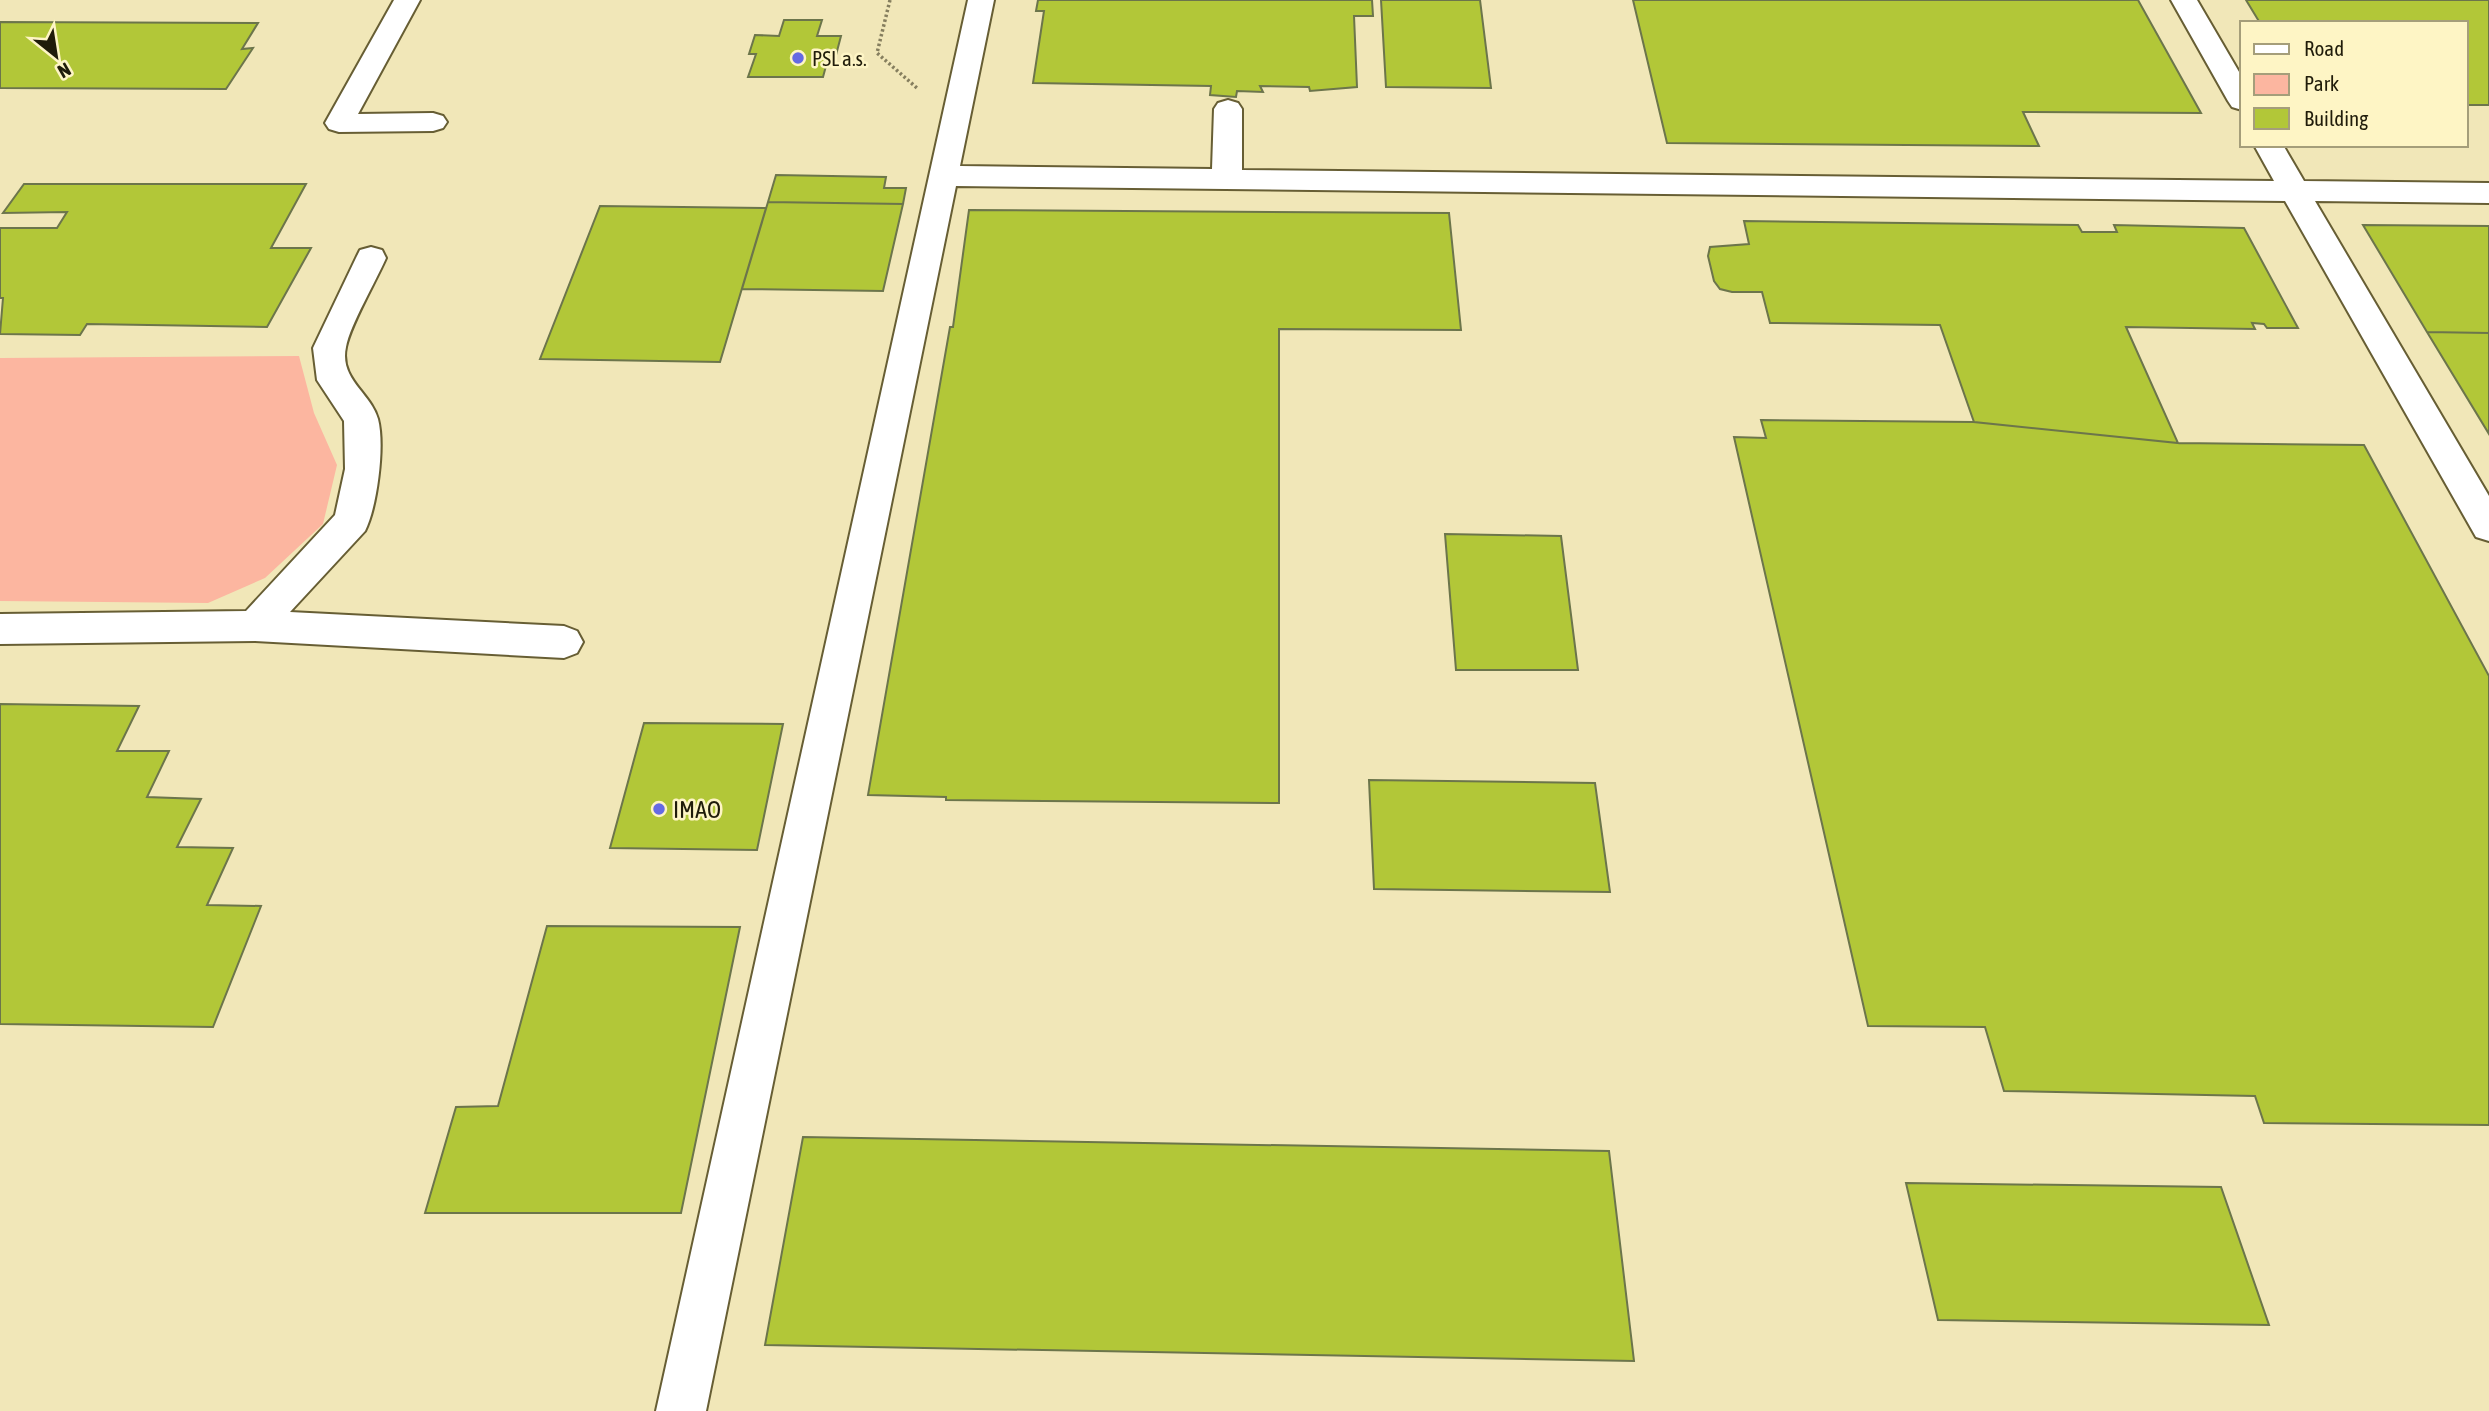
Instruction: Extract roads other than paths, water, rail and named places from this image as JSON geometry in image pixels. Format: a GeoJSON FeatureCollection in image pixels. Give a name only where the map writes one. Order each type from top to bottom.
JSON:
{"type":"FeatureCollection","features":[{"type":"Feature","properties":{"kind":"lane"},"geometry":{"type":"LineString","coordinates":[[407,0],[339,122],[433,122]]}},
{"type":"Feature","properties":{"kind":"lane"},"geometry":{"type":"LineString","coordinates":[[681,1411],[946,176],[981,0]]}},
{"type":"Feature","properties":{"kind":"lane"},"geometry":{"type":"LineString","coordinates":[[2184,0],[2240,98]]}},
{"type":"Feature","properties":{"kind":"lane"},"geometry":{"type":"LineString","coordinates":[[1227,179],[1228,109]]}},
{"type":"Feature","properties":{"kind":"lane"},"geometry":{"type":"LineString","coordinates":[[2269,147],[2489,527]]}},
{"type":"Feature","properties":{"kind":"lane"},"geometry":{"type":"LineString","coordinates":[[946,176],[2489,192]]}},
{"type":"Feature","properties":{"kind":"lane"},"geometry":{"type":"LineString","coordinates":[[255,626],[352,521],[362,469],[360,419],[333,380],[329,348],[371,258]]}},
{"type":"Feature","properties":{"kind":"lane"},"geometry":{"type":"LineString","coordinates":[[0,629],[255,626],[564,642]]}},
{"type":"Feature","properties":{"kind":"place","name":"PSL a.s."},"geometry":{"type":"Point","coordinates":[798,58]}},
{"type":"Feature","properties":{"kind":"place","name":"IMAO"},"geometry":{"type":"Point","coordinates":[659,809]}}]}
